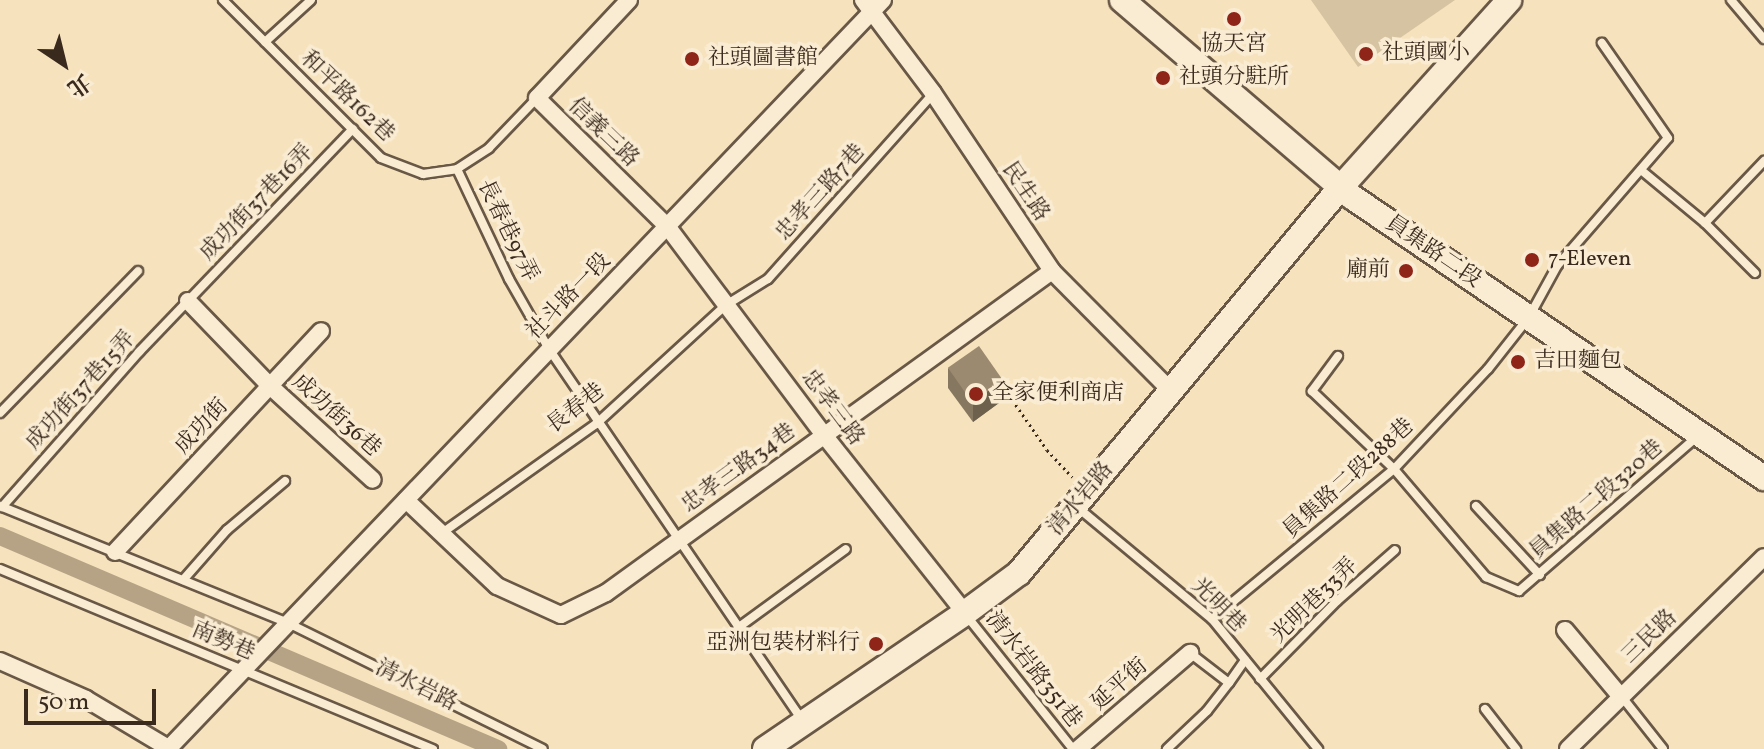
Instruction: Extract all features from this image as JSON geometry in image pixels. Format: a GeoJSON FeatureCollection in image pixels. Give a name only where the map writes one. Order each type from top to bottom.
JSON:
{"type":"FeatureCollection","features":[{"type":"Feature","properties":{"kind":"street","name":"信義三路"},"geometry":{"type":"LineString","coordinates":[[629,0],[537,98],[667,226]]}},
{"type":"Feature","properties":{"kind":"street","name":"員集路二段"},"geometry":{"type":"LineString","coordinates":[[1122,0],[1340,188],[1698,436],[1764,478]]}},
{"type":"Feature","properties":{"kind":"street","name":"清水岩路"},"geometry":{"type":"LineString","coordinates":[[765,749],[1019,573],[1340,188],[1509,0]]}},
{"type":"Feature","properties":{"kind":"street","name":"民生路"},"geometry":{"type":"LineString","coordinates":[[873,3],[1052,271],[1171,391]]}},
{"type":"Feature","properties":{"kind":"street","name":"社斗路一段"},"geometry":{"type":"LineString","coordinates":[[244,670],[667,226],[873,3]]}},
{"type":"Feature","properties":{"kind":"street","name":"忠孝三路"},"geometry":{"type":"LineString","coordinates":[[667,226],[824,435],[965,613]]}},
{"type":"Feature","properties":{"kind":"street"},"geometry":{"type":"LineString","coordinates":[[824,435],[1052,271]]}},
{"type":"Feature","properties":{"kind":"street","name":"成功街36巷"},"geometry":{"type":"LineString","coordinates":[[188,301],[270,386],[373,480]]}},
{"type":"Feature","properties":{"kind":"street","name":"成功街"},"geometry":{"type":"LineString","coordinates":[[115,552],[321,331]]}},
{"type":"Feature","properties":{"kind":"street","name":"忠孝三路34巷"},"geometry":{"type":"LineString","coordinates":[[441,533],[497,586],[561,615],[606,593],[824,435]]}},
{"type":"Feature","properties":{"kind":"street"},"geometry":{"type":"LineString","coordinates":[[406,500],[441,533]]}},
{"type":"Feature","properties":{"kind":"street","name":"三民路"},"geometry":{"type":"LineString","coordinates":[[1568,749],[1764,557]]}},
{"type":"Feature","properties":{"kind":"street"},"geometry":{"type":"LineString","coordinates":[[1565,630],[1621,697]]}},
{"type":"Feature","properties":{"kind":"street","name":"延平街"},"geometry":{"type":"LineString","coordinates":[[1076,749],[1190,653]]}},
{"type":"Feature","properties":{"kind":"street"},"geometry":{"type":"LineString","coordinates":[[2,667],[86,699],[170,748],[244,670]]}},
{"type":"Feature","properties":{"kind":"lane","name":"和平路162巷"},"geometry":{"type":"LineString","coordinates":[[223,0],[381,158],[423,174],[457,169],[489,148],[537,98]]}},
{"type":"Feature","properties":{"kind":"lane"},"geometry":{"type":"LineString","coordinates":[[265,42],[311,0]]}},
{"type":"Feature","properties":{"kind":"lane"},"geometry":{"type":"LineString","coordinates":[[1731,0],[1764,39]]}},
{"type":"Feature","properties":{"kind":"lane","name":"員集路二段288巷"},"geometry":{"type":"LineString","coordinates":[[1212,619],[1394,469],[1488,369],[1529,317],[1557,266],[1668,138],[1602,43]]}},
{"type":"Feature","properties":{"kind":"lane","name":"忠孝三路7巷"},"geometry":{"type":"LineString","coordinates":[[726,305],[768,279],[933,93]]}},
{"type":"Feature","properties":{"kind":"lane","name":"成功街37巷16弄"},"geometry":{"type":"LineString","coordinates":[[188,301],[353,129]]}},
{"type":"Feature","properties":{"kind":"lane"},"geometry":{"type":"LineString","coordinates":[[1705,223],[1764,161]]}},
{"type":"Feature","properties":{"kind":"lane","name":"長春巷97弄"},"geometry":{"type":"LineString","coordinates":[[457,169],[509,279],[549,349],[804,723]]}},
{"type":"Feature","properties":{"kind":"lane"},"geometry":{"type":"LineString","coordinates":[[1641,170],[1705,223],[1755,273]]}},
{"type":"Feature","properties":{"kind":"lane"},"geometry":{"type":"LineString","coordinates":[[0,413],[138,271]]}},
{"type":"Feature","properties":{"kind":"lane","name":"成功街37巷15弄"},"geometry":{"type":"LineString","coordinates":[[1,506],[188,301]]}},
{"type":"Feature","properties":{"kind":"lane","name":"長春巷"},"geometry":{"type":"LineString","coordinates":[[441,533],[599,422],[726,305]]}},
{"type":"Feature","properties":{"kind":"lane"},"geometry":{"type":"LineString","coordinates":[[1338,356],[1312,391],[1394,469]]}},
{"type":"Feature","properties":{"kind":"lane","name":"員集路二段320巷"},"geometry":{"type":"LineString","coordinates":[[1394,469],[1486,577],[1519,591],[1698,436]]}},
{"type":"Feature","properties":{"kind":"lane"},"geometry":{"type":"LineString","coordinates":[[183,580],[227,530],[285,481]]}},
{"type":"Feature","properties":{"kind":"lane","name":"光明巷"},"geometry":{"type":"LineString","coordinates":[[1080,499],[1212,619],[1318,749]]}},
{"type":"Feature","properties":{"kind":"lane"},"geometry":{"type":"LineString","coordinates":[[1,506],[115,552]]}},
{"type":"Feature","properties":{"kind":"lane"},"geometry":{"type":"LineString","coordinates":[[1476,506],[1540,575]]}},
{"type":"Feature","properties":{"kind":"lane"},"geometry":{"type":"LineString","coordinates":[[739,627],[846,549]]}},
{"type":"Feature","properties":{"kind":"lane","name":"光明巷33弄"},"geometry":{"type":"LineString","coordinates":[[1260,679],[1337,601],[1395,550]]}},
{"type":"Feature","properties":{"kind":"lane","name":"清水岩路"},"geometry":{"type":"LineString","coordinates":[[115,552],[288,624],[543,749]]}},
{"type":"Feature","properties":{"kind":"lane","name":"南勢巷"},"geometry":{"type":"LineString","coordinates":[[0,569],[433,749]]}},
{"type":"Feature","properties":{"kind":"lane","name":"清水岩路351巷"},"geometry":{"type":"LineString","coordinates":[[965,613],[1076,749]]}},
{"type":"Feature","properties":{"kind":"lane"},"geometry":{"type":"LineString","coordinates":[[1190,653],[1229,683]]}},
{"type":"Feature","properties":{"kind":"lane"},"geometry":{"type":"LineString","coordinates":[[1167,749],[1207,711],[1245,660]]}},
{"type":"Feature","properties":{"kind":"lane"},"geometry":{"type":"LineString","coordinates":[[1621,697],[1663,749]]}},
{"type":"Feature","properties":{"kind":"lane"},"geometry":{"type":"LineString","coordinates":[[1485,709],[1516,749]]}},
{"type":"Feature","properties":{"kind":"path"},"geometry":{"type":"LineString","coordinates":[[1002,385],[1080,499]]}},
{"type":"Feature","properties":{"kind":"shaded area","name":"社頭國小"},"geometry":{"type":"Polygon","coordinates":[[[1311,0],[1455,0],[1358,67],[1311,0]]]}},
{"type":"Feature","properties":{"kind":"building"},"geometry":{"type":"Polygon","coordinates":[[[979,346],[1003,380],[972,402],[948,368],[979,346]]]}},
{"type":"Feature","properties":{"kind":"waterway"},"geometry":{"type":"LineString","coordinates":[[0,536],[498,749]]}},
{"type":"Feature","properties":{"kind":"place","name":"協天宮"},"geometry":{"type":"Point","coordinates":[1234,19]}},
{"type":"Feature","properties":{"kind":"place","name":"社頭國小"},"geometry":{"type":"Point","coordinates":[1366,54]}},
{"type":"Feature","properties":{"kind":"place","name":"社頭圖書館"},"geometry":{"type":"Point","coordinates":[692,59]}},
{"type":"Feature","properties":{"kind":"place","name":"社頭分駐所"},"geometry":{"type":"Point","coordinates":[1163,78]}},
{"type":"Feature","properties":{"kind":"place","name":"7-Eleven"},"geometry":{"type":"Point","coordinates":[1532,260]}},
{"type":"Feature","properties":{"kind":"place","name":"廟前"},"geometry":{"type":"Point","coordinates":[1406,271]}},
{"type":"Feature","properties":{"kind":"place","name":"吉田麵包"},"geometry":{"type":"Point","coordinates":[1518,362]}},
{"type":"Feature","properties":{"kind":"place","name":"全家便利商店"},"geometry":{"type":"Point","coordinates":[976,394]}},
{"type":"Feature","properties":{"kind":"place","name":"亞洲包裝材料行"},"geometry":{"type":"Point","coordinates":[876,644]}}]}
